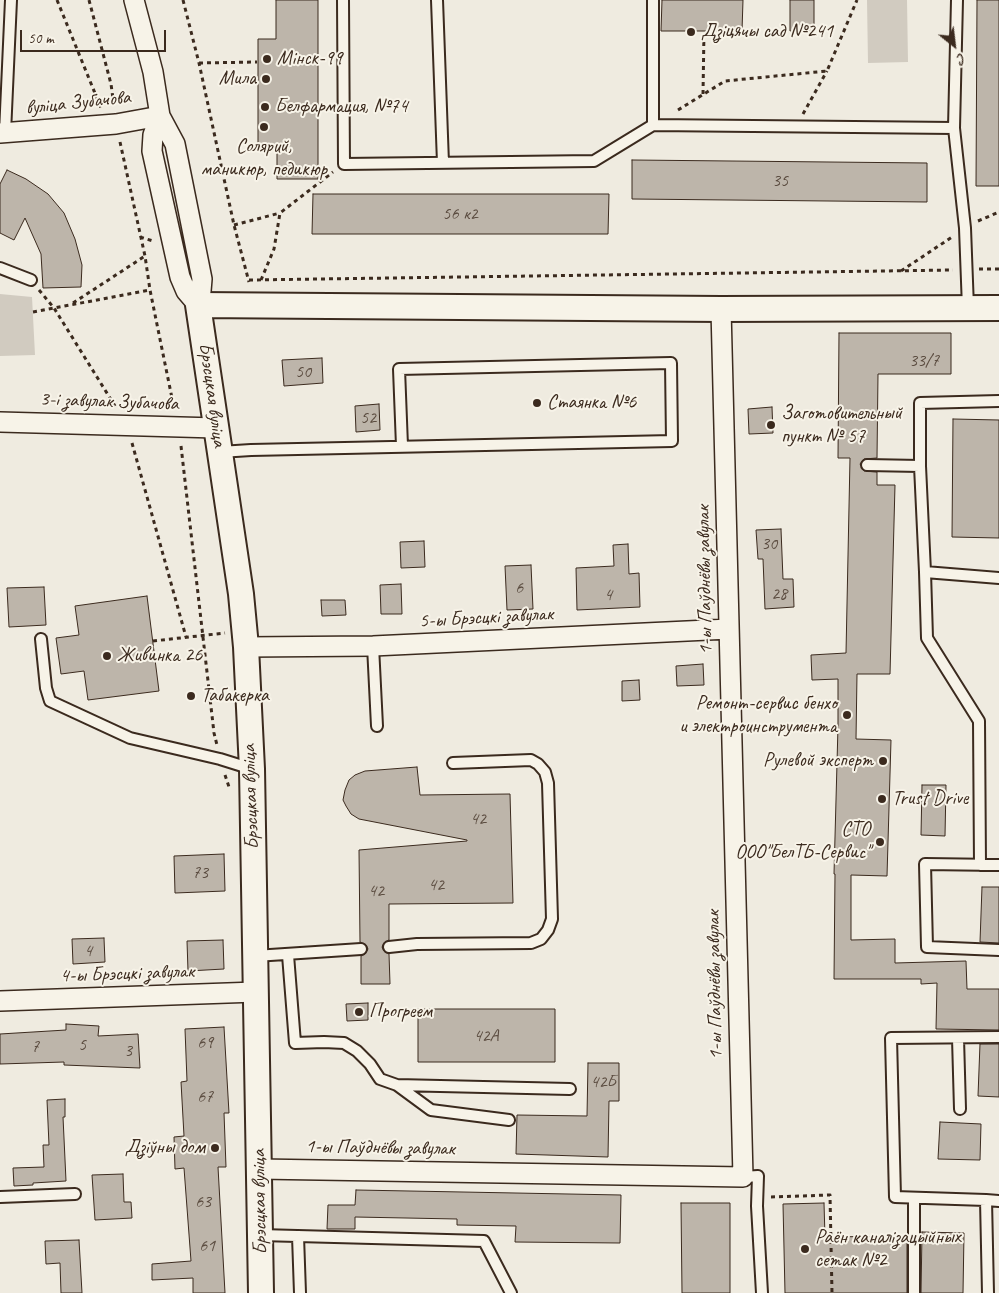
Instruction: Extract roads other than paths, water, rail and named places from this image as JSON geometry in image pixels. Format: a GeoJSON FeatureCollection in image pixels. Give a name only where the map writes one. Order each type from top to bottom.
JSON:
{"type":"FeatureCollection","features":[{"type":"Feature","properties":{"kind":"street","name":"Брэсцкая вуліца"},"geometry":{"type":"LineString","coordinates":[[134,0],[154,72],[160,116],[153,135],[152,151],[180,277],[186,291],[198,305],[241,594],[246,648],[252,769],[261,1293]]}},
{"type":"Feature","properties":{"kind":"street","name":"вуліца Зубачова"},"geometry":{"type":"LineString","coordinates":[[3,133],[112,124],[160,116]]}},
{"type":"Feature","properties":{"kind":"street"},"geometry":{"type":"LineString","coordinates":[[198,305],[721,309],[999,308]]}},
{"type":"Feature","properties":{"kind":"street","name":"1-ы Паўднёвы завулак"},"geometry":{"type":"LineString","coordinates":[[260,1169],[743,1177],[721,309]]}},
{"type":"Feature","properties":{"kind":"street","name":"3-і завулак Зубачова"},"geometry":{"type":"LineString","coordinates":[[0,422],[216,428]]}},
{"type":"Feature","properties":{"kind":"street","name":"5-ы Брэсцкі завулак"},"geometry":{"type":"LineString","coordinates":[[246,648],[373,646],[729,629]]}},
{"type":"Feature","properties":{"kind":"street","name":"4-ы Брэсцкі завулак"},"geometry":{"type":"LineString","coordinates":[[0,1001],[256,992]]}},
{"type":"Feature","properties":{"kind":"lane"},"geometry":{"type":"LineString","coordinates":[[3,133],[11,0]]}},
{"type":"Feature","properties":{"kind":"lane"},"geometry":{"type":"LineString","coordinates":[[344,0],[344,164],[594,161],[653,126],[954,128]]}},
{"type":"Feature","properties":{"kind":"lane"},"geometry":{"type":"LineString","coordinates":[[437,0],[443,163]]}},
{"type":"Feature","properties":{"kind":"lane"},"geometry":{"type":"LineString","coordinates":[[653,0],[653,126]]}},
{"type":"Feature","properties":{"kind":"lane"},"geometry":{"type":"LineString","coordinates":[[957,0],[954,128],[967,270],[968,309]]}},
{"type":"Feature","properties":{"kind":"lane"},"geometry":{"type":"LineString","coordinates":[[0,268],[31,280]]}},
{"type":"Feature","properties":{"kind":"lane"},"geometry":{"type":"LineString","coordinates":[[220,452],[402,446],[672,441],[671,364],[399,369],[402,446]]}},
{"type":"Feature","properties":{"kind":"lane"},"geometry":{"type":"LineString","coordinates":[[980,865],[979,721],[927,638],[920,466],[920,403],[999,401]]}},
{"type":"Feature","properties":{"kind":"lane"},"geometry":{"type":"LineString","coordinates":[[867,466],[920,466]]}},
{"type":"Feature","properties":{"kind":"lane"},"geometry":{"type":"LineString","coordinates":[[924,572],[999,578]]}},
{"type":"Feature","properties":{"kind":"lane"},"geometry":{"type":"LineString","coordinates":[[41,639],[46,688],[50,701],[130,738],[220,759],[252,769]]}},
{"type":"Feature","properties":{"kind":"lane"},"geometry":{"type":"LineString","coordinates":[[373,646],[377,726]]}},
{"type":"Feature","properties":{"kind":"lane"},"geometry":{"type":"LineString","coordinates":[[389,946],[531,943],[541,939],[548,930],[552,919],[548,783],[545,772],[538,764],[531,760],[453,763]]}},
{"type":"Feature","properties":{"kind":"lane"},"geometry":{"type":"LineString","coordinates":[[999,865],[925,864],[927,948],[999,950]]}},
{"type":"Feature","properties":{"kind":"lane"},"geometry":{"type":"LineString","coordinates":[[255,956],[361,949]]}},
{"type":"Feature","properties":{"kind":"lane"},"geometry":{"type":"LineString","coordinates":[[288,955],[295,1043],[324,1042],[344,1044],[357,1051],[370,1064],[380,1079],[397,1085],[430,1110],[509,1120]]}},
{"type":"Feature","properties":{"kind":"lane"},"geometry":{"type":"LineString","coordinates":[[999,1037],[891,1038],[895,1197],[999,1201]]}},
{"type":"Feature","properties":{"kind":"lane"},"geometry":{"type":"LineString","coordinates":[[958,1038],[960,1110]]}},
{"type":"Feature","properties":{"kind":"lane"},"geometry":{"type":"LineString","coordinates":[[397,1085],[570,1089]]}},
{"type":"Feature","properties":{"kind":"lane"},"geometry":{"type":"LineString","coordinates":[[743,1177],[758,1176],[762,1293]]}},
{"type":"Feature","properties":{"kind":"lane"},"geometry":{"type":"LineString","coordinates":[[0,1197],[75,1194]]}},
{"type":"Feature","properties":{"kind":"lane"},"geometry":{"type":"LineString","coordinates":[[914,1198],[914,1293]]}},
{"type":"Feature","properties":{"kind":"lane"},"geometry":{"type":"LineString","coordinates":[[986,1200],[988,1293]]}},
{"type":"Feature","properties":{"kind":"lane"},"geometry":{"type":"LineString","coordinates":[[260,1235],[484,1241],[511,1293]]}},
{"type":"Feature","properties":{"kind":"lane"},"geometry":{"type":"LineString","coordinates":[[298,1236],[300,1293]]}},
{"type":"Feature","properties":{"kind":"place","name":"Дзіцячы сад №241"},"geometry":{"type":"Point","coordinates":[691,32]}},
{"type":"Feature","properties":{"kind":"place","name":"Мінск-99"},"geometry":{"type":"Point","coordinates":[267,59]}},
{"type":"Feature","properties":{"kind":"place","name":"Мила"},"geometry":{"type":"Point","coordinates":[266,79]}},
{"type":"Feature","properties":{"kind":"place","name":"Белфармация, №74"},"geometry":{"type":"Point","coordinates":[265,107]}},
{"type":"Feature","properties":{"kind":"place","name":"Солярий, маникюр, педикюр"},"geometry":{"type":"Point","coordinates":[264,127]}},
{"type":"Feature","properties":{"kind":"place","name":"Стаянка №6"},"geometry":{"type":"Point","coordinates":[537,403]}},
{"type":"Feature","properties":{"kind":"place","name":"Заготовительный пункт № 57"},"geometry":{"type":"Point","coordinates":[771,425]}},
{"type":"Feature","properties":{"kind":"place","name":"Живинка 26"},"geometry":{"type":"Point","coordinates":[107,656]}},
{"type":"Feature","properties":{"kind":"place","name":"Табакерка"},"geometry":{"type":"Point","coordinates":[191,696]}},
{"type":"Feature","properties":{"kind":"place","name":"Ремонт-сервис бенхо и электроинструмента"},"geometry":{"type":"Point","coordinates":[847,715]}},
{"type":"Feature","properties":{"kind":"place","name":"Рулевой эксперт"},"geometry":{"type":"Point","coordinates":[883,761]}},
{"type":"Feature","properties":{"kind":"place","name":"Trust Drive"},"geometry":{"type":"Point","coordinates":[882,799]}},
{"type":"Feature","properties":{"kind":"place","name":"СТО ООО\"БелТБ-Сервис\""},"geometry":{"type":"Point","coordinates":[880,842]}},
{"type":"Feature","properties":{"kind":"place","name":"Прогреем"},"geometry":{"type":"Point","coordinates":[359,1012]}},
{"type":"Feature","properties":{"kind":"place","name":"Дзіўны дом"},"geometry":{"type":"Point","coordinates":[215,1148]}},
{"type":"Feature","properties":{"kind":"place","name":"Раён каналізацыйных сетак №2"},"geometry":{"type":"Point","coordinates":[805,1249]}}]}
